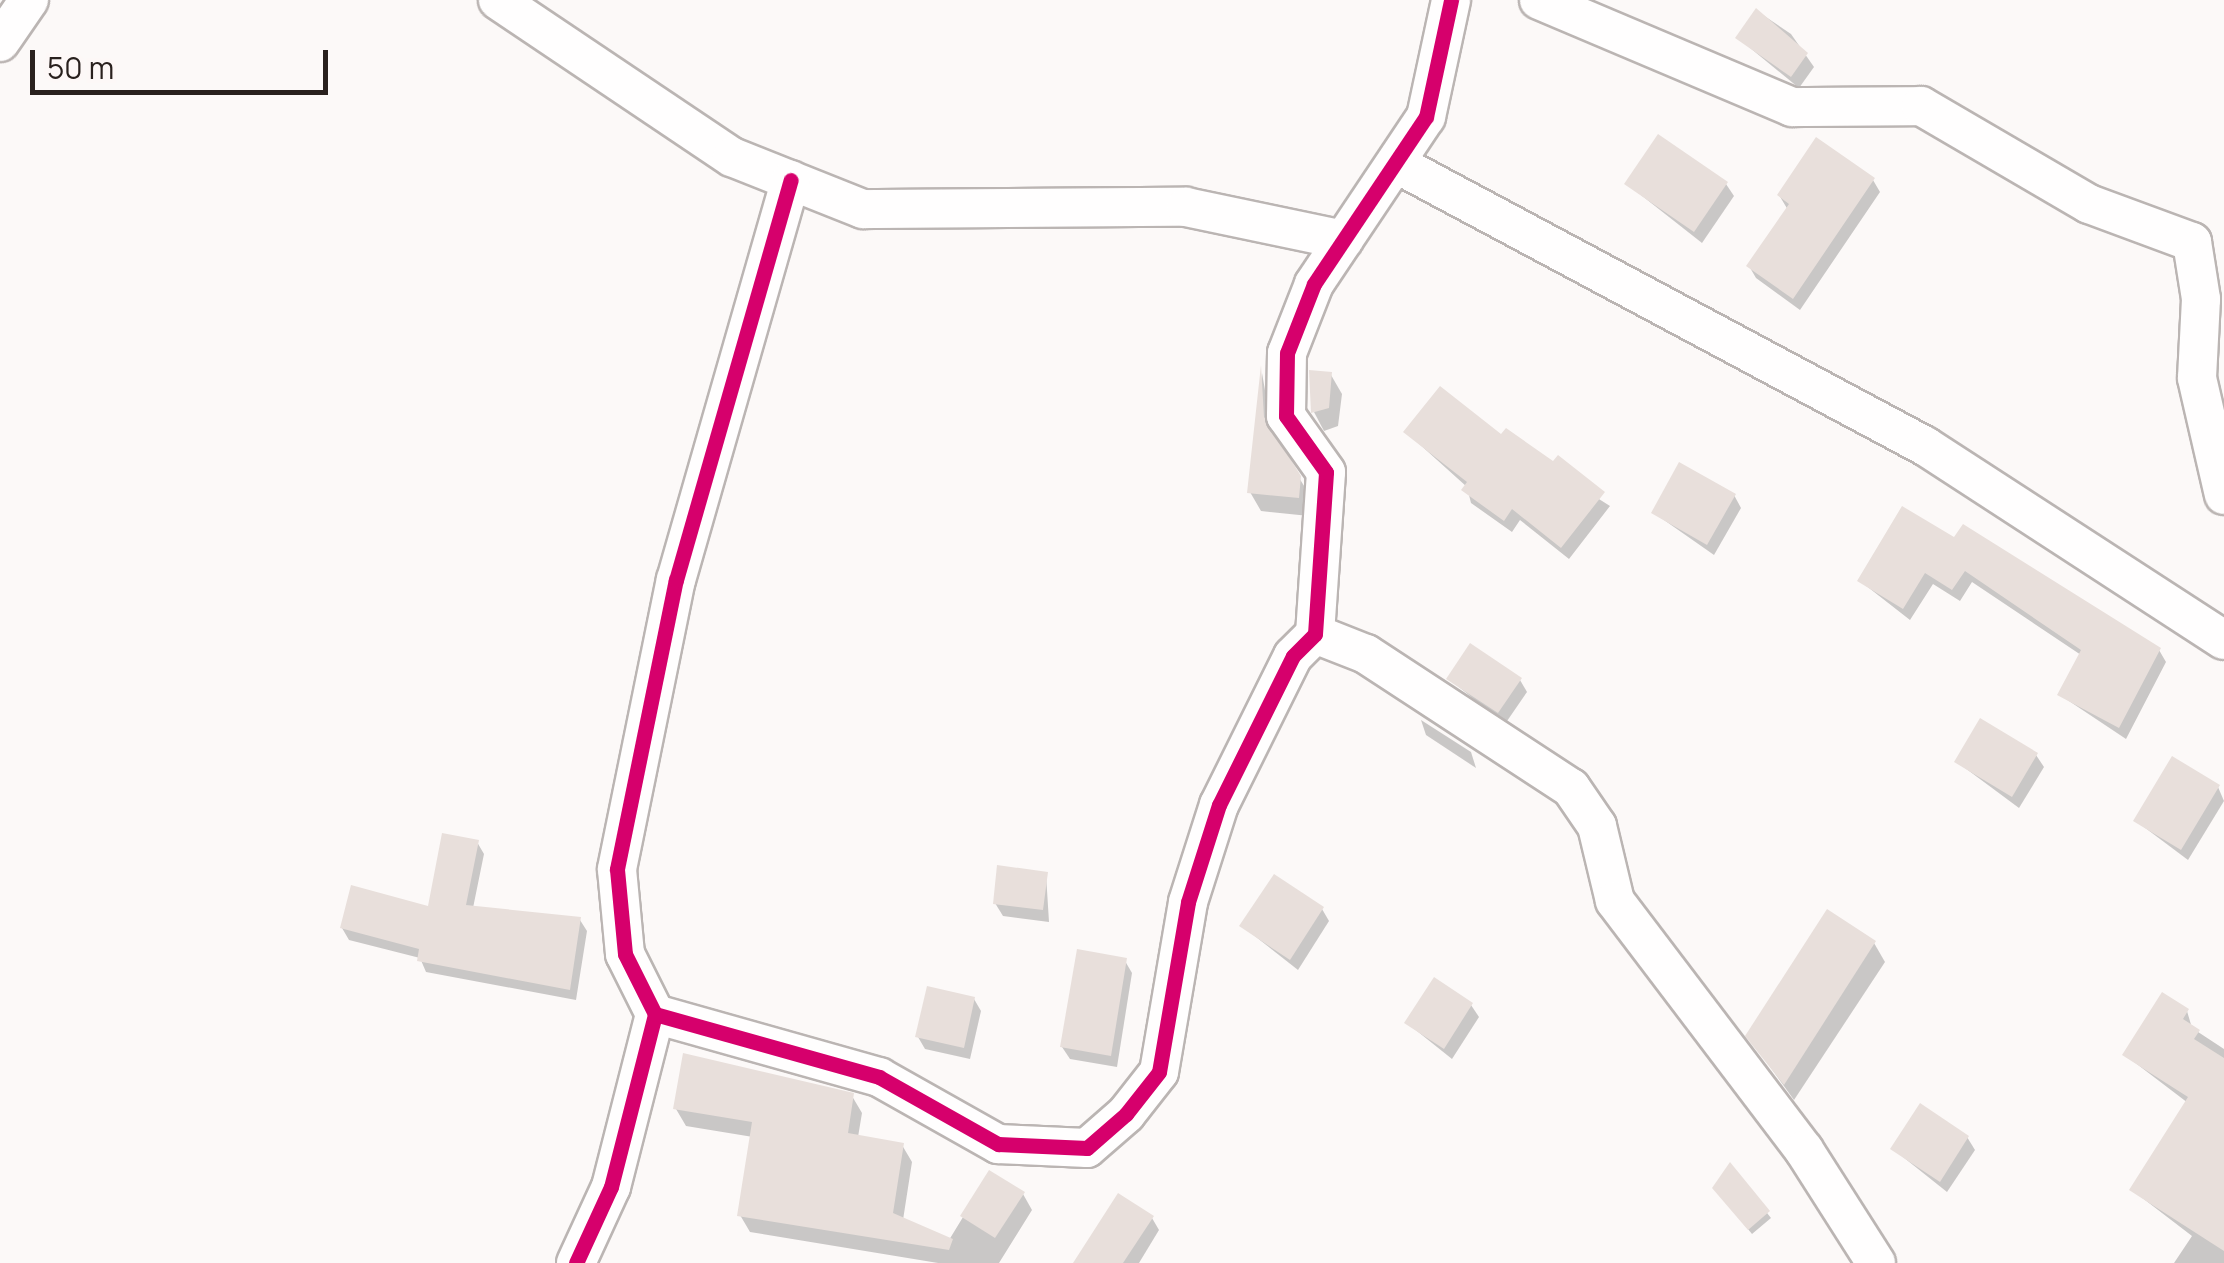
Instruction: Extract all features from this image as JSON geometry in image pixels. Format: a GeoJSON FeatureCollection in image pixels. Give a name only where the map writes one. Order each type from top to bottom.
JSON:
{"type":"FeatureCollection","features":[{"type":"Feature","properties":{"kind":"street"},"geometry":{"type":"LineString","coordinates":[[0,42],[28,0]]}},
{"type":"Feature","properties":{"kind":"street"},"geometry":{"type":"LineString","coordinates":[[498,0],[732,156],[863,209],[1186,207],[1344,240]]}},
{"type":"Feature","properties":{"kind":"street"},"geometry":{"type":"LineString","coordinates":[[655,1014],[878,1077],[998,1144],[1088,1148],[1159,1072],[1188,902],[1219,805],[1293,656],[1315,634],[1326,472],[1286,416],[1288,354],[1314,284],[1426,116],[1451,0]]}},
{"type":"Feature","properties":{"kind":"street"},"geometry":{"type":"LineString","coordinates":[[1539,0],[1792,108],[1921,106],[2089,204],[2192,242],[2201,299],[2197,378],[2224,495]]}},
{"type":"Feature","properties":{"kind":"street"},"geometry":{"type":"LineString","coordinates":[[1397,164],[1925,446],[2224,640]]}},
{"type":"Feature","properties":{"kind":"street"},"geometry":{"type":"LineString","coordinates":[[576,1263],[611,1186],[655,1014],[625,954],[617,869],[676,580],[791,180]]}},
{"type":"Feature","properties":{"kind":"street"},"geometry":{"type":"LineString","coordinates":[[1315,634],[1366,654],[1571,788],[1597,826],[1615,902],[1804,1150],[1876,1263]]}},
{"type":"Feature","properties":{"kind":"building"},"geometry":{"type":"Polygon","coordinates":[[[1756,8],[1808,53],[1791,77],[1735,38],[1756,8]]]}},
{"type":"Feature","properties":{"kind":"building"},"geometry":{"type":"Polygon","coordinates":[[[1658,134],[1728,182],[1694,232],[1624,184],[1658,134]]]}},
{"type":"Feature","properties":{"kind":"building"},"geometry":{"type":"Polygon","coordinates":[[[1816,137],[1875,178],[1793,299],[1746,266],[1789,204],[1777,195],[1816,137]]]}},
{"type":"Feature","properties":{"kind":"building"},"geometry":{"type":"Polygon","coordinates":[[[1261,365],[1264,417],[1301,476],[1299,498],[1247,493],[1261,365]]]}},
{"type":"Feature","properties":{"kind":"building"},"geometry":{"type":"Polygon","coordinates":[[[1309,370],[1332,372],[1329,408],[1311,413],[1309,370]]]}},
{"type":"Feature","properties":{"kind":"building"},"geometry":{"type":"Polygon","coordinates":[[[1440,386],[1501,434],[1506,428],[1553,461],[1558,455],[1605,492],[1561,548],[1512,509],[1504,521],[1461,490],[1467,482],[1403,432],[1440,386]]]}},
{"type":"Feature","properties":{"kind":"building"},"geometry":{"type":"Polygon","coordinates":[[[1679,462],[1736,494],[1707,545],[1651,513],[1679,462]]]}},
{"type":"Feature","properties":{"kind":"building"},"geometry":{"type":"Polygon","coordinates":[[[1902,506],[1954,537],[1963,524],[2161,648],[2119,728],[2057,695],[2081,650],[1965,571],[1952,590],[1925,573],[1903,609],[1857,581],[1902,506]]]}},
{"type":"Feature","properties":{"kind":"building"},"geometry":{"type":"Polygon","coordinates":[[[1470,643],[1522,678],[1498,713],[1446,679],[1470,643]]]}},
{"type":"Feature","properties":{"kind":"building"},"geometry":{"type":"Polygon","coordinates":[[[1980,718],[2038,753],[2012,797],[1954,762],[1980,718]]]}},
{"type":"Feature","properties":{"kind":"building"},"geometry":{"type":"Polygon","coordinates":[[[2172,756],[2220,785],[2181,850],[2133,821],[2172,756]]]}},
{"type":"Feature","properties":{"kind":"building"},"geometry":{"type":"Polygon","coordinates":[[[442,833],[479,840],[466,905],[581,917],[570,990],[417,961],[419,949],[340,928],[351,885],[428,906],[442,833]]]}},
{"type":"Feature","properties":{"kind":"building"},"geometry":{"type":"Polygon","coordinates":[[[997,865],[1048,872],[1043,910],[993,904],[997,865]]]}},
{"type":"Feature","properties":{"kind":"building"},"geometry":{"type":"Polygon","coordinates":[[[1274,874],[1324,907],[1290,960],[1239,926],[1274,874]]]}},
{"type":"Feature","properties":{"kind":"building"},"geometry":{"type":"Polygon","coordinates":[[[1827,909],[1876,941],[1784,1085],[1745,1036],[1827,909]]]}},
{"type":"Feature","properties":{"kind":"building"},"geometry":{"type":"Polygon","coordinates":[[[1077,949],[1127,958],[1111,1056],[1060,1047],[1077,949]]]}},
{"type":"Feature","properties":{"kind":"building"},"geometry":{"type":"Polygon","coordinates":[[[1434,977],[1473,1003],[1444,1049],[1404,1023],[1434,977]]]}},
{"type":"Feature","properties":{"kind":"building"},"geometry":{"type":"Polygon","coordinates":[[[927,986],[975,997],[964,1048],[915,1037],[927,986]]]}},
{"type":"Feature","properties":{"kind":"building"},"geometry":{"type":"Polygon","coordinates":[[[2162,992],[2189,1009],[2183,1019],[2200,1030],[2194,1039],[2224,1058],[2224,1251],[2129,1190],[2188,1097],[2122,1055],[2162,992]]]}},
{"type":"Feature","properties":{"kind":"building"},"geometry":{"type":"Polygon","coordinates":[[[683,1053],[854,1093],[848,1133],[904,1143],[893,1213],[953,1239],[949,1250],[737,1216],[752,1122],[673,1109],[683,1053]]]}},
{"type":"Feature","properties":{"kind":"building"},"geometry":{"type":"Polygon","coordinates":[[[1920,1103],[1969,1136],[1940,1182],[1890,1149],[1920,1103]]]}},
{"type":"Feature","properties":{"kind":"building"},"geometry":{"type":"Polygon","coordinates":[[[1730,1162],[1770,1211],[1748,1230],[1712,1188],[1730,1162]]]}},
{"type":"Feature","properties":{"kind":"building"},"geometry":{"type":"Polygon","coordinates":[[[989,1170],[1025,1192],[995,1238],[960,1216],[989,1170]]]}},
{"type":"Feature","properties":{"kind":"building"},"geometry":{"type":"Polygon","coordinates":[[[1118,1193],[1154,1216],[1123,1263],[1073,1263],[1118,1193]]]}},
{"type":"Feature","properties":{"kind":"cycle path"},"geometry":{"type":"LineString","coordinates":[[655,1014],[879,1077],[998,1144],[1087,1148],[1126,1114],[1159,1072],[1188,902],[1219,805],[1293,656],[1315,634],[1326,472],[1286,416],[1287,353],[1314,284],[1426,117],[1451,0]]}},
{"type":"Feature","properties":{"kind":"cycle path"},"geometry":{"type":"LineString","coordinates":[[576,1263],[611,1187],[655,1014],[625,954],[617,869],[676,580],[791,180]]}}]}
